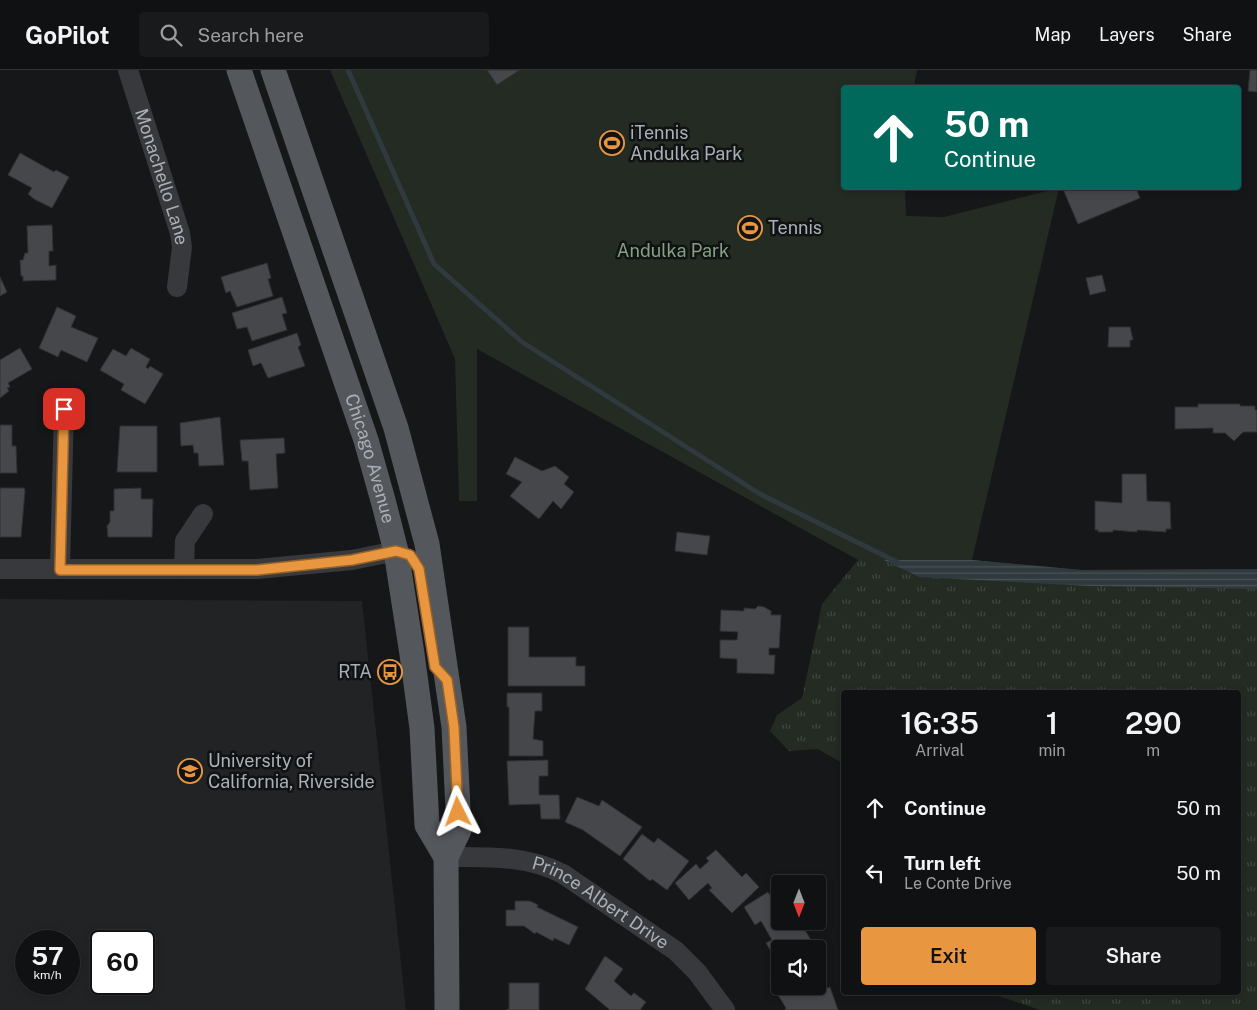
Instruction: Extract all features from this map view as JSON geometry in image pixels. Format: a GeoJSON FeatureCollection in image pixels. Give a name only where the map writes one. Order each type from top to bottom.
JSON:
{"type":"FeatureCollection","features":[{"type":"Feature","properties":{"kind":"main road","name":"Chicago Avenue"},"geometry":{"type":"LineString","coordinates":[[240,70],[366,440],[396,551],[422,728],[427,825],[446,857]]}},
{"type":"Feature","properties":{"kind":"main road","name":"Chicago Avenue"},"geometry":{"type":"LineString","coordinates":[[273,70],[396,428],[415,495],[436,594],[454,727],[459,830],[446,857],[447,1010]]}},
{"type":"Feature","properties":{"kind":"main road"},"geometry":{"type":"LineString","coordinates":[[415,495],[396,551],[410,555],[419,569],[435,667],[447,680]]}},
{"type":"Feature","properties":{"kind":"street","name":"Monachello Lane"},"geometry":{"type":"LineString","coordinates":[[128,70],[180,234],[182,247],[178,287]]}},
{"type":"Feature","properties":{"kind":"street"},"geometry":{"type":"LineString","coordinates":[[60,570],[64,409]]}},
{"type":"Feature","properties":{"kind":"street"},"geometry":{"type":"LineString","coordinates":[[184,569],[185,541],[203,514]]}},
{"type":"Feature","properties":{"kind":"street"},"geometry":{"type":"LineString","coordinates":[[0,569],[257,570],[352,560],[396,551]]}},
{"type":"Feature","properties":{"kind":"street","name":"Prince Albert Drive"},"geometry":{"type":"LineString","coordinates":[[446,857],[519,860],[547,866],[563,874],[676,951],[697,972],[725,1010]]}},
{"type":"Feature","properties":{"kind":"shaded area"},"geometry":{"type":"Polygon","coordinates":[[[884,560],[972,560],[1082,570],[1257,569],[1257,589],[1089,586],[919,577],[884,560]]]}},
{"type":"Feature","properties":{"kind":"shaded area","name":"University of California, Riverside"},"geometry":{"type":"Polygon","coordinates":[[[0,599],[362,601],[406,1010],[0,1010],[0,599]]]}},
{"type":"Feature","properties":{"kind":"green space","name":"Andulka Park"},"geometry":{"type":"Polygon","coordinates":[[[330,70],[917,70],[914,85],[841,85],[841,190],[905,190],[906,216],[944,217],[1051,190],[1059,190],[972,560],[858,560],[477,349],[477,501],[459,501],[455,359],[330,70]]]}},
{"type":"Feature","properties":{"kind":"green space"},"geometry":{"type":"Polygon","coordinates":[[[858,560],[972,560],[1082,570],[1257,569],[1257,1010],[1040,1010],[996,995],[1241,995],[1241,690],[841,690],[841,762],[818,749],[789,751],[770,731],[777,715],[802,698],[822,604],[858,560]]]}},
{"type":"Feature","properties":{"kind":"building"},"geometry":{"type":"Polygon","coordinates":[[[487,70],[520,70],[497,85],[487,70]]]}},
{"type":"Feature","properties":{"kind":"building"},"geometry":{"type":"Polygon","coordinates":[[[1250,70],[1257,70],[1257,92],[1248,91],[1250,70]]]}},
{"type":"Feature","properties":{"kind":"building"},"geometry":{"type":"Polygon","coordinates":[[[20,153],[54,172],[56,170],[69,177],[52,208],[28,194],[32,188],[8,175],[20,153]]]}},
{"type":"Feature","properties":{"kind":"building"},"geometry":{"type":"Polygon","coordinates":[[[1063,190],[1137,190],[1140,198],[1078,224],[1063,190]]]}},
{"type":"Feature","properties":{"kind":"building"},"geometry":{"type":"Polygon","coordinates":[[[52,225],[53,251],[49,251],[49,266],[56,265],[56,280],[23,281],[20,260],[23,260],[25,253],[28,253],[27,226],[52,225]]]}},
{"type":"Feature","properties":{"kind":"building"},"geometry":{"type":"Polygon","coordinates":[[[267,263],[271,278],[268,279],[273,296],[237,307],[230,291],[226,293],[221,277],[267,263]]]}},
{"type":"Feature","properties":{"kind":"building"},"geometry":{"type":"Polygon","coordinates":[[[1102,275],[1106,291],[1090,295],[1086,278],[1102,275]]]}},
{"type":"Feature","properties":{"kind":"building"},"geometry":{"type":"Polygon","coordinates":[[[0,277],[7,292],[0,296],[0,277]]]}},
{"type":"Feature","properties":{"kind":"building"},"geometry":{"type":"Polygon","coordinates":[[[282,297],[287,313],[282,314],[287,330],[252,341],[247,327],[237,329],[232,313],[282,297]]]}},
{"type":"Feature","properties":{"kind":"building"},"geometry":{"type":"Polygon","coordinates":[[[57,307],[76,316],[71,327],[98,338],[87,362],[61,350],[58,357],[39,348],[57,307]]]}},
{"type":"Feature","properties":{"kind":"building"},"geometry":{"type":"Polygon","coordinates":[[[1109,327],[1130,327],[1133,340],[1130,340],[1130,347],[1108,347],[1109,327]]]}},
{"type":"Feature","properties":{"kind":"building"},"geometry":{"type":"Polygon","coordinates":[[[297,333],[301,345],[298,347],[305,366],[268,378],[261,363],[253,366],[248,350],[297,333]]]}},
{"type":"Feature","properties":{"kind":"building"},"geometry":{"type":"Polygon","coordinates":[[[20,348],[32,369],[8,383],[10,387],[7,388],[9,391],[0,398],[0,360],[20,348]]]}},
{"type":"Feature","properties":{"kind":"building"},"geometry":{"type":"Polygon","coordinates":[[[131,348],[150,359],[146,367],[148,369],[150,366],[163,374],[145,404],[121,390],[124,384],[100,370],[113,349],[126,356],[131,348]]]}},
{"type":"Feature","properties":{"kind":"building"},"geometry":{"type":"Polygon","coordinates":[[[1198,404],[1255,406],[1255,410],[1257,410],[1257,432],[1243,432],[1234,441],[1225,433],[1213,433],[1213,428],[1175,429],[1175,407],[1198,407],[1198,404]]]}},
{"type":"Feature","properties":{"kind":"building"},"geometry":{"type":"Polygon","coordinates":[[[220,417],[224,465],[199,466],[198,453],[194,453],[193,445],[181,446],[180,423],[220,417]]]}},
{"type":"Feature","properties":{"kind":"building"},"geometry":{"type":"Polygon","coordinates":[[[0,425],[12,425],[12,446],[16,446],[17,473],[0,473],[0,425]]]}},
{"type":"Feature","properties":{"kind":"building"},"geometry":{"type":"Polygon","coordinates":[[[120,426],[157,426],[157,472],[117,472],[120,426]]]}},
{"type":"Feature","properties":{"kind":"building"},"geometry":{"type":"Polygon","coordinates":[[[284,438],[285,453],[276,454],[278,488],[250,490],[248,461],[242,461],[240,440],[284,438]]]}},
{"type":"Feature","properties":{"kind":"building"},"geometry":{"type":"Polygon","coordinates":[[[515,457],[542,471],[555,466],[569,477],[564,484],[574,492],[561,509],[553,501],[539,519],[510,496],[522,482],[506,474],[515,457]]]}},
{"type":"Feature","properties":{"kind":"building"},"geometry":{"type":"Polygon","coordinates":[[[1122,474],[1146,474],[1147,501],[1170,502],[1171,529],[1166,529],[1166,532],[1113,530],[1113,532],[1098,532],[1098,530],[1095,530],[1095,501],[1122,503],[1122,474]]]}},
{"type":"Feature","properties":{"kind":"building"},"geometry":{"type":"Polygon","coordinates":[[[0,488],[24,488],[21,537],[0,537],[0,488]]]}},
{"type":"Feature","properties":{"kind":"building"},"geometry":{"type":"Polygon","coordinates":[[[141,488],[141,499],[153,499],[152,537],[108,537],[107,526],[110,522],[110,511],[114,511],[114,489],[141,488]]]}},
{"type":"Feature","properties":{"kind":"building"},"geometry":{"type":"Polygon","coordinates":[[[677,532],[710,536],[707,555],[675,551],[677,532]]]}},
{"type":"Feature","properties":{"kind":"building"},"geometry":{"type":"Polygon","coordinates":[[[758,606],[771,611],[771,615],[781,615],[779,648],[769,648],[769,655],[775,655],[774,674],[737,673],[737,659],[720,658],[720,640],[737,640],[738,632],[720,631],[721,610],[744,611],[744,608],[755,609],[758,606]]]}},
{"type":"Feature","properties":{"kind":"building"},"geometry":{"type":"Polygon","coordinates":[[[508,627],[529,627],[529,657],[576,657],[576,666],[585,666],[585,686],[508,686],[508,627]]]}},
{"type":"Feature","properties":{"kind":"building"},"geometry":{"type":"Polygon","coordinates":[[[507,693],[542,693],[542,711],[535,711],[533,739],[543,741],[543,756],[509,756],[509,707],[507,707],[507,693]]]}},
{"type":"Feature","properties":{"kind":"building"},"geometry":{"type":"Polygon","coordinates":[[[548,760],[548,776],[539,776],[539,795],[559,795],[560,819],[541,819],[540,804],[509,805],[507,761],[548,760]]]}},
{"type":"Feature","properties":{"kind":"building"},"geometry":{"type":"Polygon","coordinates":[[[577,797],[599,806],[602,800],[642,827],[620,856],[583,830],[565,822],[577,797]]]}},
{"type":"Feature","properties":{"kind":"building"},"geometry":{"type":"Polygon","coordinates":[[[642,834],[654,843],[658,838],[689,861],[667,890],[652,879],[650,881],[623,859],[642,834]]]}},
{"type":"Feature","properties":{"kind":"building"},"geometry":{"type":"Polygon","coordinates":[[[716,850],[742,877],[746,873],[759,887],[732,913],[709,890],[712,888],[708,883],[689,900],[675,883],[696,864],[700,869],[709,861],[706,858],[716,850]]]}},
{"type":"Feature","properties":{"kind":"building"},"geometry":{"type":"Polygon","coordinates":[[[768,892],[770,895],[771,930],[805,930],[811,940],[772,940],[761,921],[755,925],[744,907],[768,892]]]}},
{"type":"Feature","properties":{"kind":"building"},"geometry":{"type":"Polygon","coordinates":[[[515,901],[530,901],[538,905],[537,907],[578,927],[569,945],[554,938],[553,941],[536,932],[535,934],[524,926],[506,926],[506,910],[515,910],[515,901]]]}},
{"type":"Feature","properties":{"kind":"building"},"geometry":{"type":"Polygon","coordinates":[[[771,940],[771,951],[766,943],[771,940]]]}},
{"type":"Feature","properties":{"kind":"building"},"geometry":{"type":"Polygon","coordinates":[[[605,956],[623,969],[614,981],[631,996],[634,993],[646,1002],[640,1010],[610,1010],[585,989],[605,956]]]}},
{"type":"Feature","properties":{"kind":"building"},"geometry":{"type":"Polygon","coordinates":[[[509,983],[539,983],[539,1010],[506,1010],[509,1009],[509,983]]]}},
{"type":"Feature","properties":{"kind":"building"},"geometry":{"type":"Polygon","coordinates":[[[830,987],[838,1010],[785,1010],[786,1008],[778,995],[826,995],[826,988],[830,987]]]}},
{"type":"Feature","properties":{"kind":"waterway"},"geometry":{"type":"LineString","coordinates":[[348,70],[434,264],[522,342],[760,494],[899,563]]}},
{"type":"Feature","properties":{"kind":"place","name":"iTennis Andulka Park"},"geometry":{"type":"Point","coordinates":[612,143]}},
{"type":"Feature","properties":{"kind":"place","name":"Tennis"},"geometry":{"type":"Point","coordinates":[750,228]}},
{"type":"Feature","properties":{"kind":"place","name":"RTA"},"geometry":{"type":"Point","coordinates":[390,672]}},
{"type":"Feature","properties":{"kind":"place","name":"University of California, Riverside"},"geometry":{"type":"Point","coordinates":[190,771]}},
{"type":"Feature","properties":{"kind":"route"},"geometry":{"type":"LineString","coordinates":[[64,409],[60,570],[257,570],[352,560],[396,551],[410,555],[419,569],[435,667],[447,680],[454,727],[458,812]]}}]}
